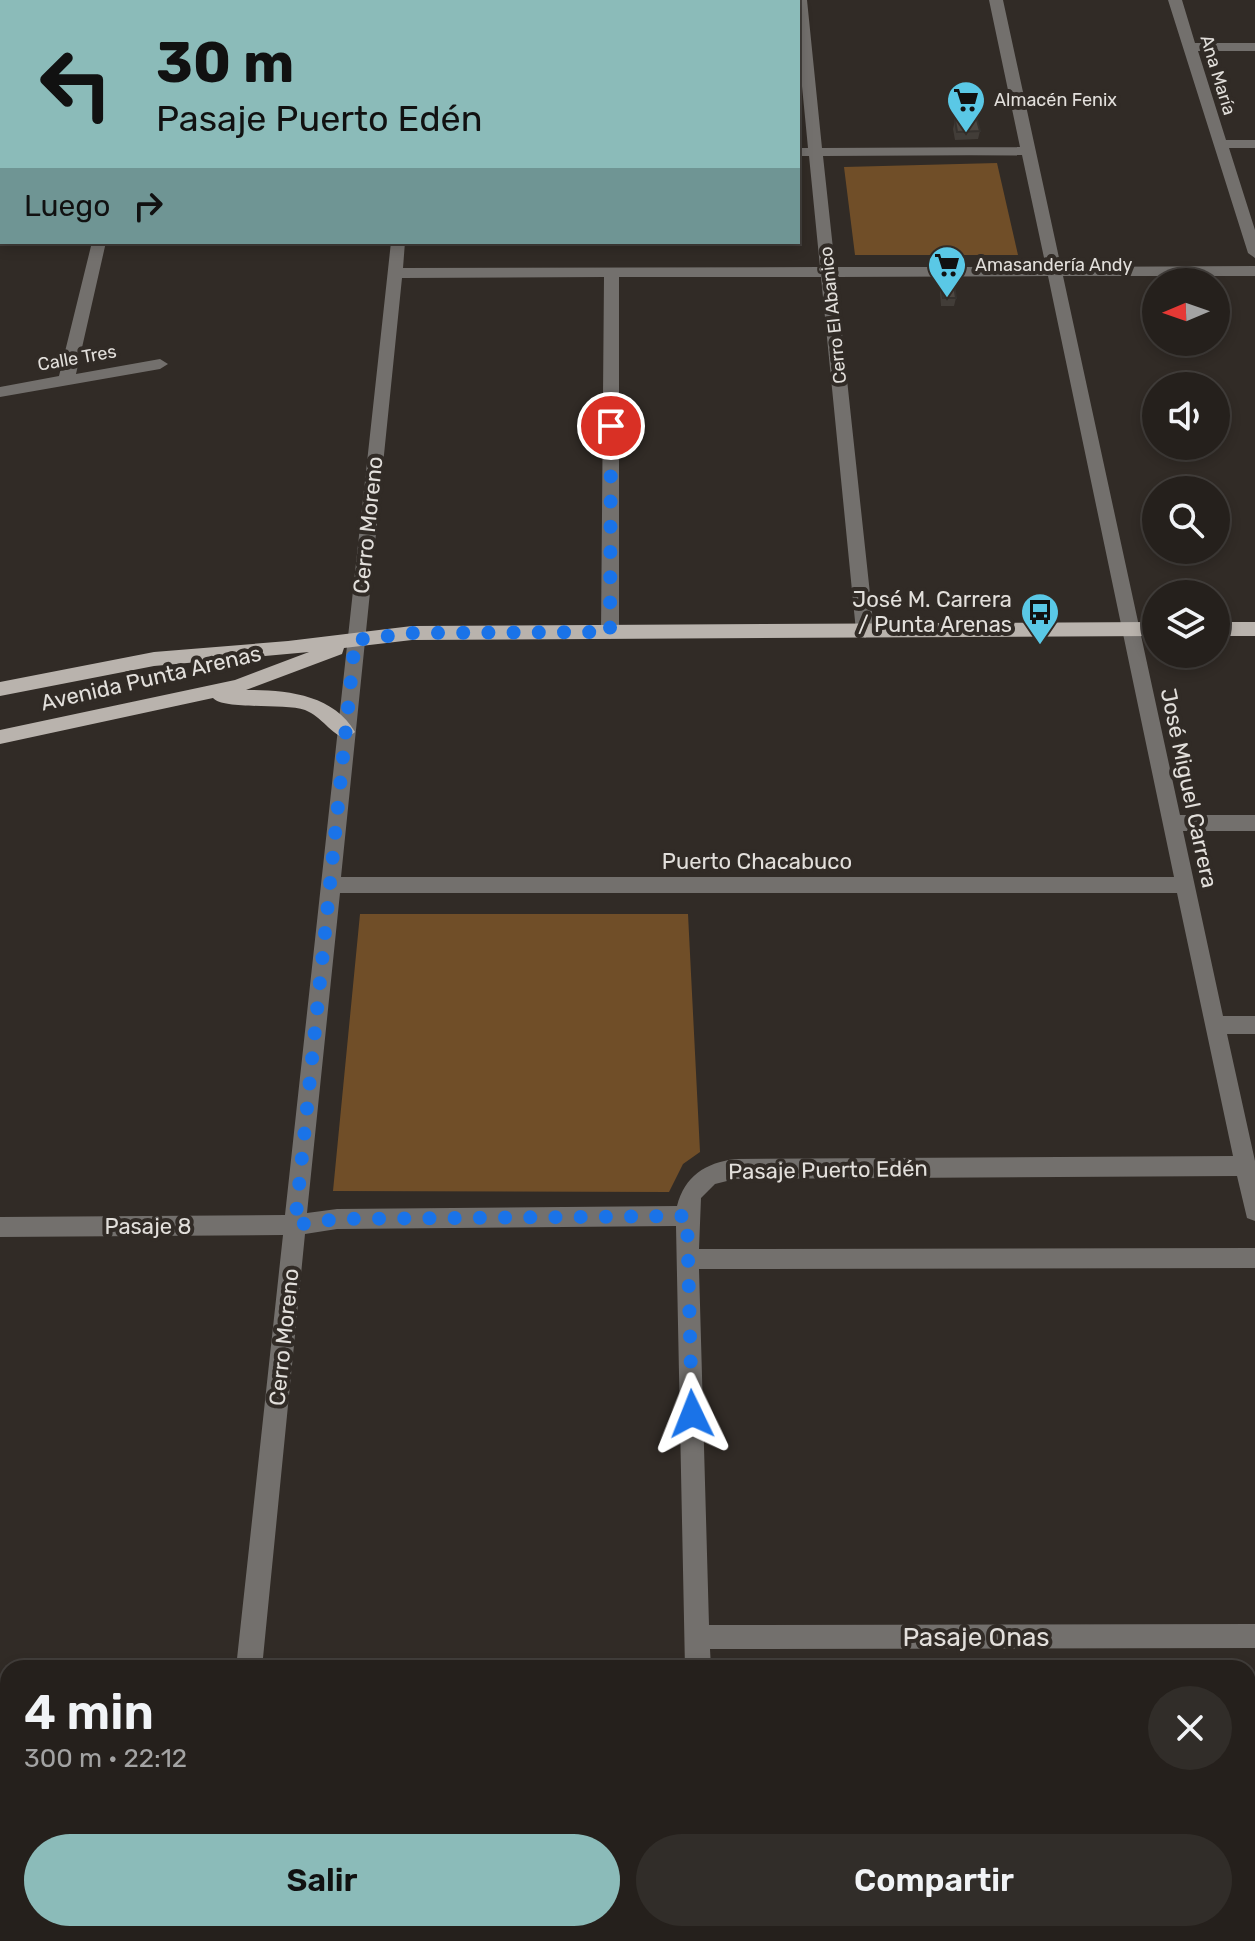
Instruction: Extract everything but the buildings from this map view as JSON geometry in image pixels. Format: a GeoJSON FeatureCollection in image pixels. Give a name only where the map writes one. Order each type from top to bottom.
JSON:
{"type":"FeatureCollection","features":[{"type":"Feature","properties":{"kind":"main road","name":"Avenida Punta Arenas"},"geometry":{"type":"LineString","coordinates":[[0,689],[154,659],[412,633],[1142,629]]}},
{"type":"Feature","properties":{"kind":"main road"},"geometry":{"type":"LineString","coordinates":[[1230,629],[1255,629]]}},
{"type":"Feature","properties":{"kind":"main road","name":"Avenida Punta Arenas"},"geometry":{"type":"LineString","coordinates":[[0,737],[237,686],[286,670],[355,640]]}},
{"type":"Feature","properties":{"kind":"main road"},"geometry":{"type":"LineString","coordinates":[[185,697],[305,702],[331,715],[346,732]]}},
{"type":"Feature","properties":{"kind":"street","name":"Cerro El Abanico"},"geometry":{"type":"LineString","coordinates":[[800,0],[865,631]]}},
{"type":"Feature","properties":{"kind":"street","name":"José Miguel Carrera"},"geometry":{"type":"LineString","coordinates":[[996,0],[1255,1211]]}},
{"type":"Feature","properties":{"kind":"street","name":"Ana María"},"geometry":{"type":"LineString","coordinates":[[1175,0],[1255,251]]}},
{"type":"Feature","properties":{"kind":"street"},"geometry":{"type":"LineString","coordinates":[[1190,47],[1255,47]]}},
{"type":"Feature","properties":{"kind":"street"},"geometry":{"type":"LineString","coordinates":[[1221,144],[1255,144]]}},
{"type":"Feature","properties":{"kind":"street"},"geometry":{"type":"LineString","coordinates":[[800,152],[1028,151]]}},
{"type":"Feature","properties":{"kind":"street"},"geometry":{"type":"LineString","coordinates":[[66,381],[99,244]]}},
{"type":"Feature","properties":{"kind":"street","name":"Cerro Moreno"},"geometry":{"type":"LineString","coordinates":[[250,1660],[398,244]]}},
{"type":"Feature","properties":{"kind":"street"},"geometry":{"type":"LineString","coordinates":[[395,273],[1255,271]]}},
{"type":"Feature","properties":{"kind":"street"},"geometry":{"type":"LineString","coordinates":[[610,632],[612,272]]}},
{"type":"Feature","properties":{"kind":"street","name":"Calle Tres"},"geometry":{"type":"LineString","coordinates":[[0,392],[160,364]]}},
{"type":"Feature","properties":{"kind":"street"},"geometry":{"type":"LineString","coordinates":[[1172,823],[1255,823]]}},
{"type":"Feature","properties":{"kind":"street","name":"Puerto Chacabuco"},"geometry":{"type":"LineString","coordinates":[[330,885],[1185,885]]}},
{"type":"Feature","properties":{"kind":"street"},"geometry":{"type":"LineString","coordinates":[[1215,1025],[1255,1025]]}},
{"type":"Feature","properties":{"kind":"street","name":"Pasaje Puerto Edén"},"geometry":{"type":"LineString","coordinates":[[687,1216],[687,1204],[697,1183],[721,1170],[1246,1166]]}},
{"type":"Feature","properties":{"kind":"street"},"geometry":{"type":"LineString","coordinates":[[295,1225],[337,1219],[687,1216],[698,1660]]}},
{"type":"Feature","properties":{"kind":"street","name":"Pasaje 8"},"geometry":{"type":"LineString","coordinates":[[0,1227],[295,1225]]}},
{"type":"Feature","properties":{"kind":"street"},"geometry":{"type":"LineString","coordinates":[[688,1259],[1255,1258]]}},
{"type":"Feature","properties":{"kind":"street","name":"Pasaje Onas"},"geometry":{"type":"LineString","coordinates":[[698,1637],[1255,1636]]}},
{"type":"Feature","properties":{"kind":"shaded area"},"geometry":{"type":"Polygon","coordinates":[[[997,163],[1018,255],[855,255],[844,167],[997,163]]]}},
{"type":"Feature","properties":{"kind":"shaded area"},"geometry":{"type":"Polygon","coordinates":[[[360,914],[688,914],[700,1152],[683,1164],[669,1192],[333,1191],[360,914]]]}},
{"type":"Feature","properties":{"kind":"place","name":"Almacén Fenix"},"geometry":{"type":"Point","coordinates":[966,134]}},
{"type":"Feature","properties":{"kind":"place","name":"Amasandería Andy"},"geometry":{"type":"Point","coordinates":[947,299]}},
{"type":"Feature","properties":{"kind":"place","name":"José M. Carrera / Punta Arenas"},"geometry":{"type":"Point","coordinates":[1040,646]}},
{"type":"Feature","properties":{"kind":"route"},"geometry":{"type":"LineString","coordinates":[[611,426],[610,632],[412,633],[355,640],[295,1225],[337,1219],[687,1216],[692,1414]]}}]}
